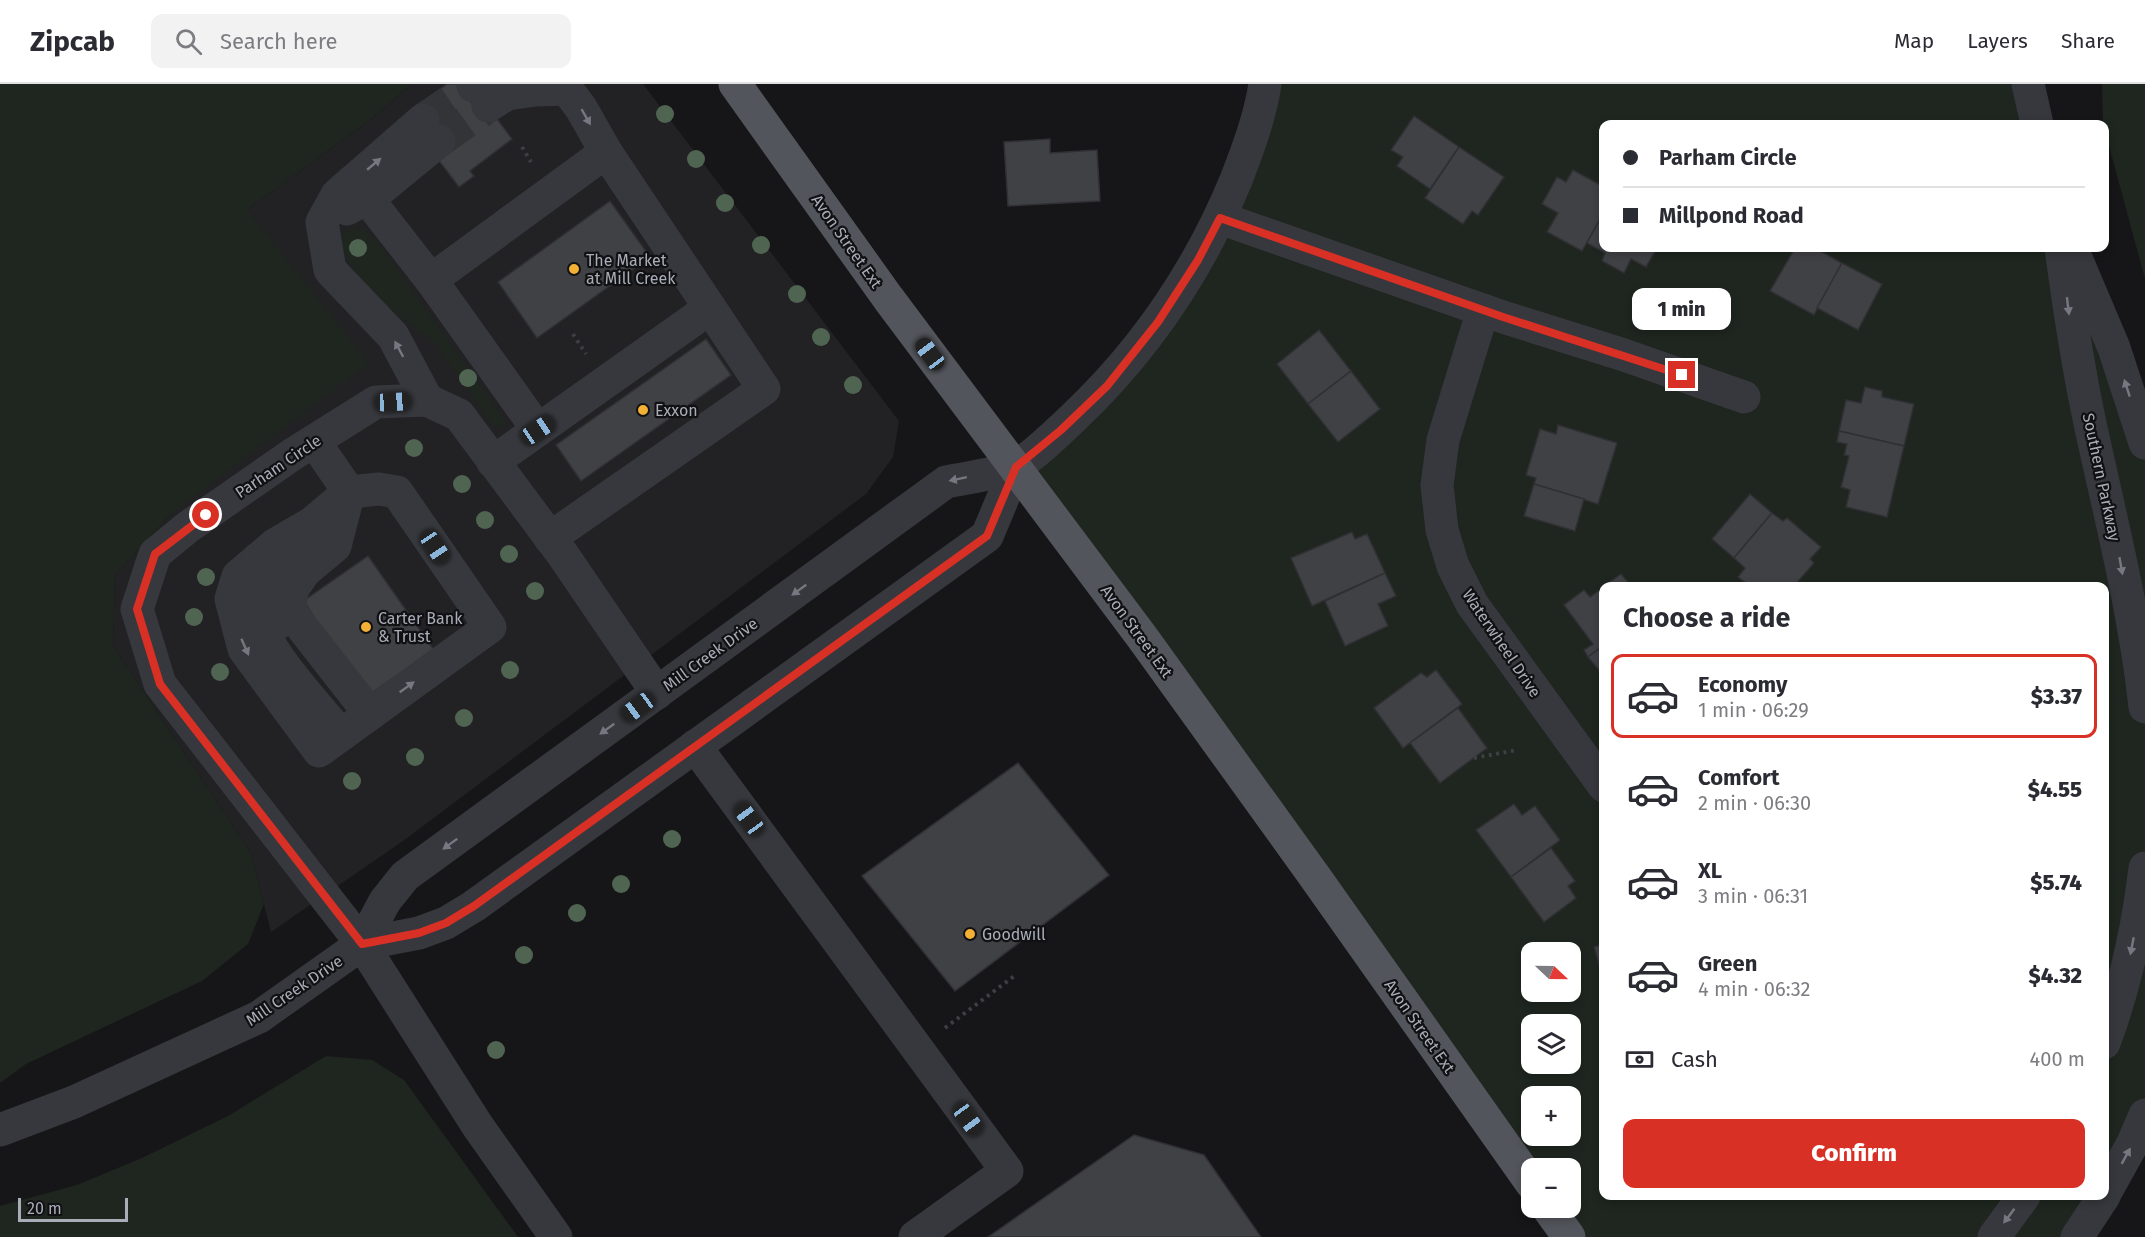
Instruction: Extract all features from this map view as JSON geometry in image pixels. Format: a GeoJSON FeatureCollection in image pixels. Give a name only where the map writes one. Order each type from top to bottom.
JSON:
{"type":"FeatureCollection","features":[{"type":"Feature","properties":{"kind":"main road","name":"Avon Street Ext"},"geometry":{"type":"LineString","coordinates":[[735,84],[888,298],[1016,467],[1239,772],[1521,1169]]}},
{"type":"Feature","properties":{"kind":"main road"},"geometry":{"type":"LineString","coordinates":[[1555,1218],[1569,1237]]}},
{"type":"Feature","properties":{"kind":"street","name":"Mill Creek Drive"},"geometry":{"type":"LineString","coordinates":[[0,1130],[74,1102],[259,1017],[362,944],[385,901],[405,876],[946,482],[1016,467],[1061,430],[1107,386],[1158,322],[1198,260],[1220,218],[1246,153],[1264,84]]}},
{"type":"Feature","properties":{"kind":"street"},"geometry":{"type":"LineString","coordinates":[[2028,84],[2036,120]]}},
{"type":"Feature","properties":{"kind":"street"},"geometry":{"type":"LineString","coordinates":[[479,92],[507,94],[565,87],[581,108],[606,152],[764,389],[550,538]]}},
{"type":"Feature","properties":{"kind":"street"},"geometry":{"type":"LineString","coordinates":[[322,222],[378,191],[431,130],[336,195],[322,222],[330,270],[393,336],[427,400]]}},
{"type":"Feature","properties":{"kind":"street"},"geometry":{"type":"LineString","coordinates":[[430,279],[606,152]]}},
{"type":"Feature","properties":{"kind":"street"},"geometry":{"type":"LineString","coordinates":[[367,198],[430,279],[538,430]]}},
{"type":"Feature","properties":{"kind":"street"},"geometry":{"type":"LineString","coordinates":[[1220,218],[1483,310],[1621,354],[1744,397]]}},
{"type":"Feature","properties":{"kind":"street","name":"Southern Parkway"},"geometry":{"type":"LineString","coordinates":[[2061,252],[2070,322],[2120,556],[2145,707]]}},
{"type":"Feature","properties":{"kind":"street"},"geometry":{"type":"LineString","coordinates":[[2074,252],[2114,348],[2145,443]]}},
{"type":"Feature","properties":{"kind":"street"},"geometry":{"type":"LineString","coordinates":[[493,462],[711,308]]}},
{"type":"Feature","properties":{"kind":"street","name":"Waterwheel Drive"},"geometry":{"type":"LineString","coordinates":[[1483,310],[1443,440],[1437,485],[1442,530],[1453,566],[1472,604],[1599,779]]}},
{"type":"Feature","properties":{"kind":"street","name":"Parham Circle"},"geometry":{"type":"LineString","coordinates":[[556,1237],[477,1125],[362,944],[160,684],[137,609],[155,554],[188,527],[314,441],[376,402],[427,400],[459,415],[550,538],[657,693]]}},
{"type":"Feature","properties":{"kind":"street"},"geometry":{"type":"LineString","coordinates":[[314,441],[349,492]]}},
{"type":"Feature","properties":{"kind":"street"},"geometry":{"type":"LineString","coordinates":[[362,944],[419,933],[446,923],[474,906],[987,536],[1016,467]]}},
{"type":"Feature","properties":{"kind":"street"},"geometry":{"type":"LineString","coordinates":[[379,489],[397,492],[490,627],[319,751],[244,649],[231,599],[238,576],[276,544],[312,523],[349,492],[379,489]]}},
{"type":"Feature","properties":{"kind":"street"},"geometry":{"type":"LineString","coordinates":[[349,492],[324,532],[291,557],[279,574],[273,597],[276,620],[285,634],[356,724]]}},
{"type":"Feature","properties":{"kind":"street"},"geometry":{"type":"LineString","coordinates":[[695,746],[1007,1171],[915,1237]]}},
{"type":"Feature","properties":{"kind":"street"},"geometry":{"type":"LineString","coordinates":[[2109,1030],[2131,952],[2145,868]]}},
{"type":"Feature","properties":{"kind":"street"},"geometry":{"type":"LineString","coordinates":[[2109,1186],[2145,1116]]}},
{"type":"Feature","properties":{"kind":"street"},"geometry":{"type":"LineString","coordinates":[[1994,1237],[2022,1200]]}},
{"type":"Feature","properties":{"kind":"street"},"geometry":{"type":"LineString","coordinates":[[2077,1237],[2101,1200]]}},
{"type":"Feature","properties":{"kind":"path"},"geometry":{"type":"LineString","coordinates":[[1474,758],[1517,750]]}},
{"type":"Feature","properties":{"kind":"path"},"geometry":{"type":"LineString","coordinates":[[917,1049],[1017,974]]}},
{"type":"Feature","properties":{"kind":"shaded area"},"geometry":{"type":"Polygon","coordinates":[[[0,84],[411,84],[378,114],[247,210],[369,363],[170,515],[115,575],[113,646],[251,853],[264,904],[248,944],[202,981],[26,1064],[0,1083],[0,84]]]}},
{"type":"Feature","properties":{"kind":"shaded area"},"geometry":{"type":"Polygon","coordinates":[[[411,84],[643,84],[899,421],[893,457],[866,494],[403,841],[271,932],[251,853],[113,646],[115,575],[170,515],[247,210],[378,114],[411,84]]]}},
{"type":"Feature","properties":{"kind":"shaded area"},"geometry":{"type":"Polygon","coordinates":[[[1265,84],[2028,84],[2036,120],[1599,120],[1599,252],[2073,252],[2145,443],[2145,1116],[2109,1187],[2109,582],[1599,582],[1599,1200],[2101,1200],[2077,1237],[1569,1237],[1555,1218],[1581,1218],[1581,1158],[1525,1158],[1016,467],[1158,322],[1265,84]]]}},
{"type":"Feature","properties":{"kind":"shaded area"},"geometry":{"type":"Polygon","coordinates":[[[2102,84],[2145,84],[2145,279],[2109,146],[2109,120],[2103,120],[2102,84]]]}},
{"type":"Feature","properties":{"kind":"shaded area"},"geometry":{"type":"Polygon","coordinates":[[[350,228],[365,230],[382,248],[502,416],[506,425],[494,426],[435,343],[380,301],[364,285],[343,252],[340,238],[350,228]]]}},
{"type":"Feature","properties":{"kind":"shaded area"},"geometry":{"type":"Polygon","coordinates":[[[326,1056],[372,1060],[404,1080],[518,1237],[0,1237],[0,1206],[77,1185],[142,1158],[228,1116],[326,1056]]]}},
{"type":"Feature","properties":{"kind":"building"},"geometry":{"type":"Polygon","coordinates":[[[447,84],[471,84],[512,139],[470,171],[474,176],[459,187],[437,158],[415,109],[447,84]]]}},
{"type":"Feature","properties":{"kind":"building"},"geometry":{"type":"Polygon","coordinates":[[[1414,116],[1459,147],[1430,189],[1397,166],[1403,157],[1391,150],[1414,116]]]}},
{"type":"Feature","properties":{"kind":"building"},"geometry":{"type":"Polygon","coordinates":[[[1050,139],[1050,153],[1097,150],[1100,201],[1008,206],[1004,142],[1050,139]]]}},
{"type":"Feature","properties":{"kind":"building"},"geometry":{"type":"Polygon","coordinates":[[[1459,147],[1504,177],[1478,215],[1472,211],[1463,224],[1425,198],[1459,147]]]}},
{"type":"Feature","properties":{"kind":"building"},"geometry":{"type":"Polygon","coordinates":[[[1573,170],[1599,184],[1599,221],[1582,251],[1547,232],[1558,213],[1542,204],[1557,177],[1566,182],[1573,170]]]}},
{"type":"Feature","properties":{"kind":"building","name":"The Market at Mill Creek"},"geometry":{"type":"Polygon","coordinates":[[[610,201],[650,257],[537,338],[498,282],[610,201]]]}},
{"type":"Feature","properties":{"kind":"building"},"geometry":{"type":"Polygon","coordinates":[[[1599,221],[1599,250],[1587,243],[1599,221]]]}},
{"type":"Feature","properties":{"kind":"building"},"geometry":{"type":"Polygon","coordinates":[[[1603,252],[1655,252],[1646,267],[1631,259],[1624,273],[1602,261],[1605,253],[1603,252]]]}},
{"type":"Feature","properties":{"kind":"building"},"geometry":{"type":"Polygon","coordinates":[[[1793,252],[1822,252],[1842,263],[1814,315],[1770,291],[1793,252]]]}},
{"type":"Feature","properties":{"kind":"building"},"geometry":{"type":"Polygon","coordinates":[[[1842,263],[1882,284],[1858,330],[1817,308],[1842,263]]]}},
{"type":"Feature","properties":{"kind":"building"},"geometry":{"type":"Polygon","coordinates":[[[1319,330],[1351,371],[1308,404],[1277,364],[1319,330]]]}},
{"type":"Feature","properties":{"kind":"building","name":"Exxon"},"geometry":{"type":"Polygon","coordinates":[[[706,339],[731,375],[581,481],[556,445],[706,339]]]}},
{"type":"Feature","properties":{"kind":"building"},"geometry":{"type":"Polygon","coordinates":[[[1351,371],[1380,409],[1338,442],[1308,404],[1351,371]]]}},
{"type":"Feature","properties":{"kind":"building"},"geometry":{"type":"Polygon","coordinates":[[[1865,387],[1882,391],[1882,397],[1914,404],[1904,446],[1839,431],[1846,400],[1861,403],[1865,387]]]}},
{"type":"Feature","properties":{"kind":"building"},"geometry":{"type":"Polygon","coordinates":[[[1558,425],[1617,443],[1598,504],[1534,484],[1536,478],[1526,475],[1540,429],[1556,434],[1558,425]]]}},
{"type":"Feature","properties":{"kind":"building"},"geometry":{"type":"Polygon","coordinates":[[[1839,431],[1904,446],[1887,517],[1846,507],[1850,490],[1841,487],[1849,456],[1844,455],[1847,444],[1837,442],[1839,431]]]}},
{"type":"Feature","properties":{"kind":"building"},"geometry":{"type":"Polygon","coordinates":[[[1534,484],[1584,499],[1575,531],[1524,516],[1534,484]]]}},
{"type":"Feature","properties":{"kind":"building"},"geometry":{"type":"Polygon","coordinates":[[[1750,494],[1772,513],[1734,558],[1712,539],[1750,494]]]}},
{"type":"Feature","properties":{"kind":"building"},"geometry":{"type":"Polygon","coordinates":[[[1772,513],[1783,521],[1787,518],[1821,547],[1810,559],[1814,563],[1797,582],[1745,582],[1738,577],[1745,568],[1734,558],[1772,513]]]}},
{"type":"Feature","properties":{"kind":"building"},"geometry":{"type":"Polygon","coordinates":[[[1352,532],[1355,539],[1367,534],[1385,573],[1312,606],[1291,558],[1352,532]]]}},
{"type":"Feature","properties":{"kind":"building","name":"Carter Bank & Trust"},"geometry":{"type":"Polygon","coordinates":[[[368,556],[434,650],[364,698],[299,604],[368,556]]]}},
{"type":"Feature","properties":{"kind":"building"},"geometry":{"type":"Polygon","coordinates":[[[1385,573],[1396,596],[1378,604],[1388,626],[1345,646],[1325,601],[1385,573]]]}},
{"type":"Feature","properties":{"kind":"building"},"geometry":{"type":"Polygon","coordinates":[[[1621,574],[1628,582],[1610,582],[1621,574]]]}},
{"type":"Feature","properties":{"kind":"building"},"geometry":{"type":"Polygon","coordinates":[[[1584,590],[1590,597],[1599,591],[1599,649],[1588,657],[1584,650],[1593,644],[1564,605],[1584,590]]]}},
{"type":"Feature","properties":{"kind":"building"},"geometry":{"type":"Polygon","coordinates":[[[1599,649],[1599,670],[1588,657],[1599,649]]]}},
{"type":"Feature","properties":{"kind":"building"},"geometry":{"type":"Polygon","coordinates":[[[1436,670],[1462,704],[1403,748],[1374,708],[1421,673],[1427,677],[1436,670]]]}},
{"type":"Feature","properties":{"kind":"building"},"geometry":{"type":"Polygon","coordinates":[[[1458,708],[1487,748],[1440,783],[1410,743],[1458,708]]]}},
{"type":"Feature","properties":{"kind":"building","name":"Goodwill"},"geometry":{"type":"Polygon","coordinates":[[[1018,763],[1109,875],[955,991],[862,876],[1018,763]]]}},
{"type":"Feature","properties":{"kind":"building"},"geometry":{"type":"Polygon","coordinates":[[[1514,804],[1522,815],[1535,806],[1560,840],[1511,877],[1476,830],[1514,804]]]}},
{"type":"Feature","properties":{"kind":"building"},"geometry":{"type":"Polygon","coordinates":[[[1551,848],[1575,881],[1568,886],[1576,898],[1544,922],[1511,877],[1551,848]]]}},
{"type":"Feature","properties":{"kind":"building"},"geometry":{"type":"Polygon","coordinates":[[[1599,946],[1599,964],[1594,947],[1599,946]]]}},
{"type":"Feature","properties":{"kind":"building"},"geometry":{"type":"Polygon","coordinates":[[[1134,1135],[1204,1155],[1261,1237],[988,1237],[1134,1135]]]}},
{"type":"Feature","properties":{"kind":"tunnel"},"geometry":{"type":"LineString","coordinates":[[423,120],[473,86]]}},
{"type":"Feature","properties":{"kind":"tunnel"},"geometry":{"type":"LineString","coordinates":[[439,141],[488,106]]}},
{"type":"Feature","properties":{"kind":"place","name":"The Market at Mill Creek"},"geometry":{"type":"Point","coordinates":[574,269]}},
{"type":"Feature","properties":{"kind":"place","name":"Exxon"},"geometry":{"type":"Point","coordinates":[643,410]}},
{"type":"Feature","properties":{"kind":"place","name":"Carter Bank & Trust"},"geometry":{"type":"Point","coordinates":[366,627]}},
{"type":"Feature","properties":{"kind":"place","name":"Goodwill"},"geometry":{"type":"Point","coordinates":[970,934]}},
{"type":"Feature","properties":{"kind":"route"},"geometry":{"type":"LineString","coordinates":[[206,515],[155,554],[137,609],[160,684],[362,944],[419,933],[446,923],[474,906],[987,536],[1016,467],[1061,430],[1107,386],[1158,322],[1198,260],[1220,218],[1503,317],[1682,375]]}}]}
